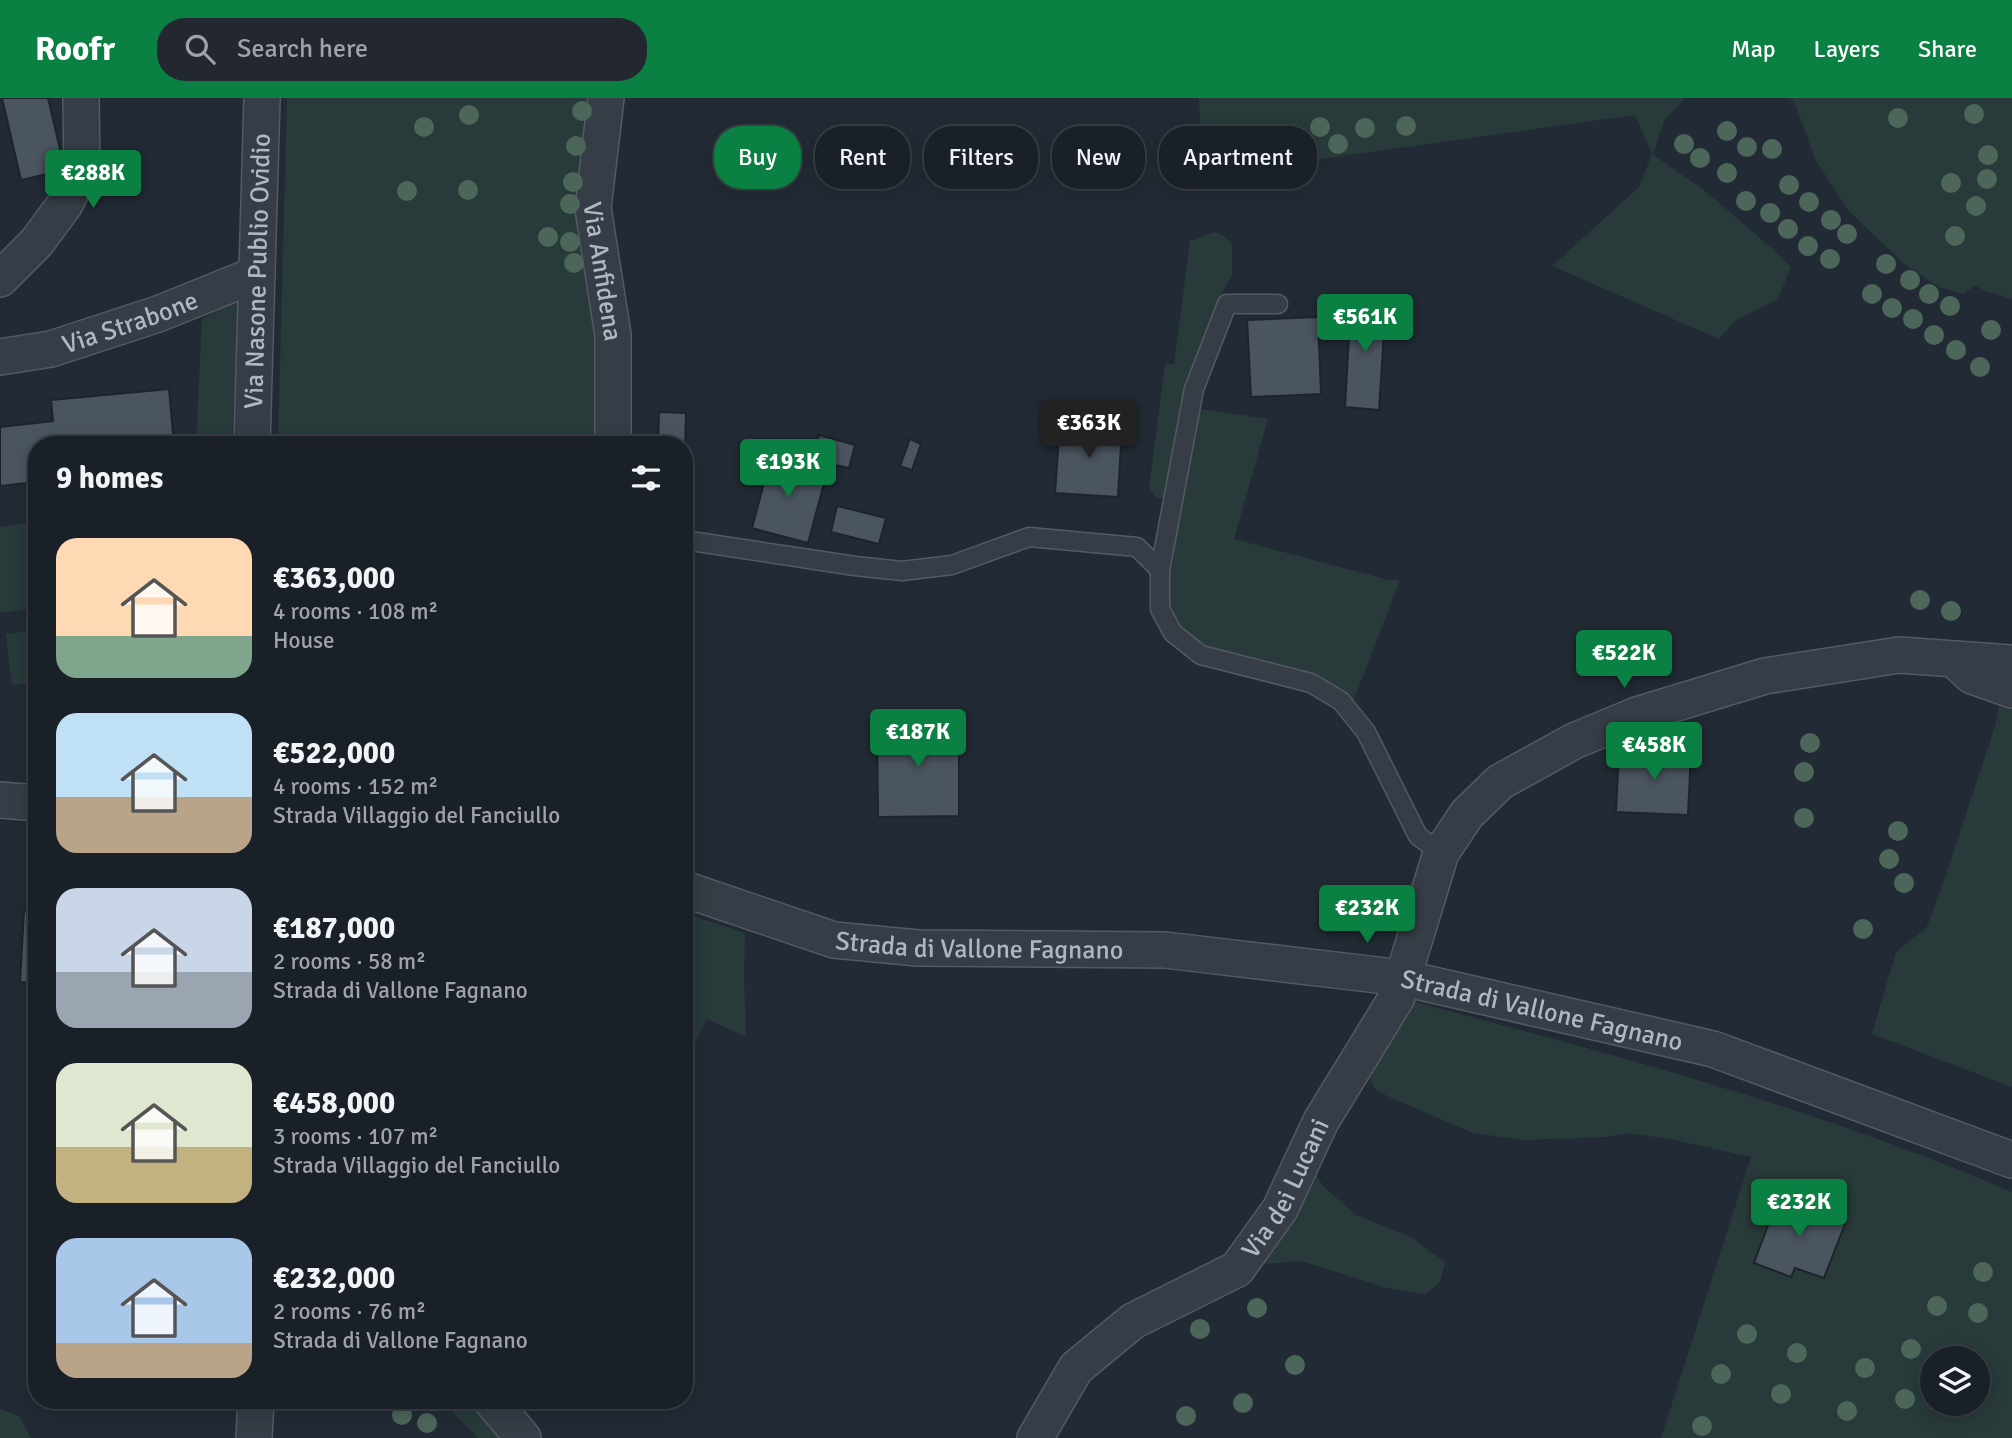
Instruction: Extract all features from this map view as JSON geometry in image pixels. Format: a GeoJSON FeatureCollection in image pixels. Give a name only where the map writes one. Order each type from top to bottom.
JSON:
{"type":"FeatureCollection","features":[{"type":"Feature","properties":{"kind":"street"},"geometry":{"type":"LineString","coordinates":[[0,279],[37,242],[65,204],[82,170],[81,98]]}},
{"type":"Feature","properties":{"kind":"street","name":"Via Nasone Publio Ovidio"},"geometry":{"type":"LineString","coordinates":[[253,436],[262,98]]}},
{"type":"Feature","properties":{"kind":"street","name":"Via Anfidena"},"geometry":{"type":"LineString","coordinates":[[606,98],[593,208],[612,335],[613,436]]}},
{"type":"Feature","properties":{"kind":"street","name":"Via Strabone"},"geometry":{"type":"LineString","coordinates":[[0,357],[51,349],[158,314],[257,274]]}},
{"type":"Feature","properties":{"kind":"street","name":"Via dei Lucani"},"geometry":{"type":"LineString","coordinates":[[1035,1438],[1076,1368],[1133,1321],[1237,1269],[1280,1209],[1321,1121],[1395,1001],[1441,853],[1467,814],[1500,782],[1574,741],[1637,715],[1765,676],[1899,655],[2012,663]]}},
{"type":"Feature","properties":{"kind":"street"},"geometry":{"type":"LineString","coordinates":[[1954,659],[1972,676],[2012,690]]}},
{"type":"Feature","properties":{"kind":"street"},"geometry":{"type":"LineString","coordinates":[[0,800],[28,802]]}},
{"type":"Feature","properties":{"kind":"street","name":"Strada di Vallone Fagnano"},"geometry":{"type":"LineString","coordinates":[[693,892],[834,940],[918,948],[1165,950],[1403,978],[1713,1049],[2012,1160]]}},
{"type":"Feature","properties":{"kind":"street"},"geometry":{"type":"LineString","coordinates":[[254,1438],[256,1409]]}},
{"type":"Feature","properties":{"kind":"street"},"geometry":{"type":"LineString","coordinates":[[499,1409],[523,1438]]}},
{"type":"Feature","properties":{"kind":"lane"},"geometry":{"type":"LineString","coordinates":[[1278,304],[1227,304],[1194,389],[1160,570],[1160,609],[1173,633],[1201,655],[1311,682],[1341,701],[1366,732],[1418,836],[1441,853]]}},
{"type":"Feature","properties":{"kind":"lane"},"geometry":{"type":"LineString","coordinates":[[693,541],[902,571],[952,565],[1029,537],[1138,547],[1160,570]]}},
{"type":"Feature","properties":{"kind":"shaded area"},"geometry":{"type":"Polygon","coordinates":[[[287,98],[602,98],[608,436],[278,436],[287,98]]]}},
{"type":"Feature","properties":{"kind":"shaded area"},"geometry":{"type":"Polygon","coordinates":[[[1199,98],[1685,98],[1664,121],[1653,155],[1703,189],[1791,267],[1778,299],[1735,321],[1719,339],[1552,266],[1639,187],[1652,154],[1635,115],[1317,160],[1317,126],[1200,126],[1199,98]]]}},
{"type":"Feature","properties":{"kind":"shaded area"},"geometry":{"type":"Polygon","coordinates":[[[1788,98],[2012,98],[2012,299],[1975,285],[1964,294],[1939,287],[1903,263],[1847,209],[1815,159],[1794,101],[1788,98]]]}},
{"type":"Feature","properties":{"kind":"shaded area"},"geometry":{"type":"Polygon","coordinates":[[[1214,232],[1232,244],[1232,275],[1220,297],[1193,371],[1170,486],[1164,498],[1156,498],[1149,488],[1165,364],[1174,364],[1190,241],[1214,232]]]}},
{"type":"Feature","properties":{"kind":"shaded area"},"geometry":{"type":"Polygon","coordinates":[[[239,299],[232,436],[196,436],[202,319],[239,299]]]}},
{"type":"Feature","properties":{"kind":"shaded area"},"geometry":{"type":"Polygon","coordinates":[[[1195,408],[1268,419],[1234,539],[1389,580],[1400,580],[1353,702],[1317,682],[1193,644],[1172,622],[1165,595],[1168,549],[1195,408]]]}},
{"type":"Feature","properties":{"kind":"shaded area"},"geometry":{"type":"Polygon","coordinates":[[[28,523],[28,609],[0,613],[0,527],[28,523]]]}},
{"type":"Feature","properties":{"kind":"shaded area"},"geometry":{"type":"Polygon","coordinates":[[[28,631],[28,683],[12,685],[6,634],[28,631]]]}},
{"type":"Feature","properties":{"kind":"shaded area"},"geometry":{"type":"Polygon","coordinates":[[[2001,695],[2012,698],[2012,1087],[1872,1034],[1896,952],[1927,927],[1995,726],[2001,695]]]}},
{"type":"Feature","properties":{"kind":"shaded area"},"geometry":{"type":"Polygon","coordinates":[[[693,916],[745,933],[746,1037],[707,1019],[693,1046],[693,916]]]}},
{"type":"Feature","properties":{"kind":"shaded area"},"geometry":{"type":"Polygon","coordinates":[[[1400,998],[1633,1061],[1786,1108],[1938,1162],[2012,1192],[2012,1438],[1661,1438],[1751,1157],[1629,1133],[1607,1137],[1524,1140],[1473,1133],[1376,1091],[1361,1061],[1400,998]]]}},
{"type":"Feature","properties":{"kind":"shaded area"},"geometry":{"type":"Polygon","coordinates":[[[1308,1159],[1323,1186],[1356,1215],[1411,1237],[1445,1262],[1440,1282],[1425,1294],[1387,1288],[1302,1261],[1264,1264],[1308,1159]]]}},
{"type":"Feature","properties":{"kind":"shaded area"},"geometry":{"type":"Polygon","coordinates":[[[0,1409],[19,1416],[31,1438],[0,1438],[0,1409]]]}},
{"type":"Feature","properties":{"kind":"shaded area"},"geometry":{"type":"Polygon","coordinates":[[[450,1409],[485,1409],[513,1438],[478,1438],[450,1409]]]}},
{"type":"Feature","properties":{"kind":"building"},"geometry":{"type":"Polygon","coordinates":[[[2,98],[48,98],[65,170],[21,180],[2,98]]]}},
{"type":"Feature","properties":{"kind":"building"},"geometry":{"type":"Polygon","coordinates":[[[1351,299],[1386,302],[1379,410],[1345,407],[1351,299]]]}},
{"type":"Feature","properties":{"kind":"building"},"geometry":{"type":"Polygon","coordinates":[[[1318,317],[1321,394],[1251,397],[1247,320],[1318,317]]]}},
{"type":"Feature","properties":{"kind":"building"},"geometry":{"type":"Polygon","coordinates":[[[169,389],[173,436],[28,436],[28,483],[0,486],[0,427],[53,421],[51,400],[169,389]]]}},
{"type":"Feature","properties":{"kind":"building"},"geometry":{"type":"Polygon","coordinates":[[[659,412],[686,413],[685,436],[658,436],[659,412]]]}},
{"type":"Feature","properties":{"kind":"building"},"geometry":{"type":"Polygon","coordinates":[[[1060,423],[1122,427],[1118,497],[1055,493],[1060,423]]]}},
{"type":"Feature","properties":{"kind":"building"},"geometry":{"type":"Polygon","coordinates":[[[819,435],[855,445],[849,468],[813,460],[819,435]]]}},
{"type":"Feature","properties":{"kind":"building"},"geometry":{"type":"Polygon","coordinates":[[[910,439],[921,444],[912,470],[900,466],[910,439]]]}},
{"type":"Feature","properties":{"kind":"building"},"geometry":{"type":"Polygon","coordinates":[[[773,449],[799,455],[795,472],[825,480],[808,543],[752,528],[773,449]]]}},
{"type":"Feature","properties":{"kind":"building"},"geometry":{"type":"Polygon","coordinates":[[[837,506],[886,518],[879,544],[831,532],[837,506]]]}},
{"type":"Feature","properties":{"kind":"building"},"geometry":{"type":"Polygon","coordinates":[[[941,721],[941,727],[959,727],[959,816],[878,817],[877,722],[941,721]]]}},
{"type":"Feature","properties":{"kind":"building"},"geometry":{"type":"Polygon","coordinates":[[[1619,749],[1691,752],[1688,815],[1616,812],[1619,749]]]}},
{"type":"Feature","properties":{"kind":"building"},"geometry":{"type":"Polygon","coordinates":[[[24,911],[28,911],[28,982],[20,982],[24,911]]]}},
{"type":"Feature","properties":{"kind":"building"},"geometry":{"type":"Polygon","coordinates":[[[1780,1193],[1817,1207],[1815,1213],[1845,1224],[1824,1278],[1795,1268],[1791,1277],[1754,1263],[1780,1193]]]}}]}
